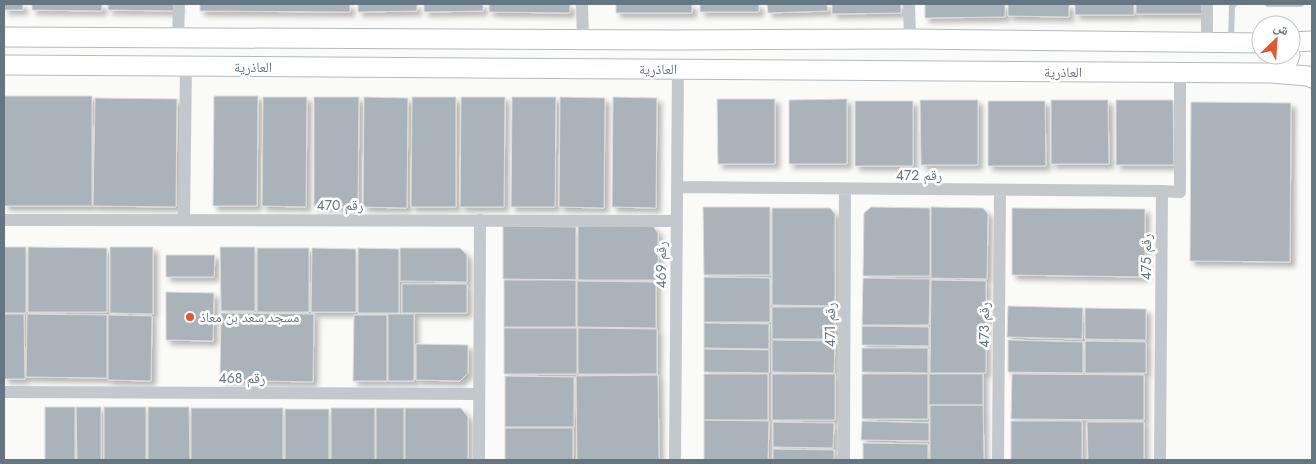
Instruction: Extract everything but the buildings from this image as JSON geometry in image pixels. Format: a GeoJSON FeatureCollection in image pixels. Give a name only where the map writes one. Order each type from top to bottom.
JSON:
{"type":"FeatureCollection","features":[{"type":"Feature","properties":{"kind":"street"},"geometry":{"type":"LineString","coordinates":[[178,37],[179,4]]}},
{"type":"Feature","properties":{"kind":"street"},"geometry":{"type":"LineString","coordinates":[[582,4],[583,39]]}},
{"type":"Feature","properties":{"kind":"street"},"geometry":{"type":"LineString","coordinates":[[909,4],[910,39]]}},
{"type":"Feature","properties":{"kind":"street"},"geometry":{"type":"LineString","coordinates":[[1207,4],[1207,43]]}},
{"type":"Feature","properties":{"kind":"street"},"geometry":{"type":"LineString","coordinates":[[9,65],[11,37],[673,40],[910,39],[1251,43]]}},
{"type":"Feature","properties":{"kind":"street"},"geometry":{"type":"LineString","coordinates":[[673,40],[676,69]]}},
{"type":"Feature","properties":{"kind":"street","name":"العاذرية"},"geometry":{"type":"LineString","coordinates":[[9,65],[1271,72],[1312,78]]}},
{"type":"Feature","properties":{"kind":"street"},"geometry":{"type":"LineString","coordinates":[[1271,72],[1286,65]]}},
{"type":"Feature","properties":{"kind":"street"},"geometry":{"type":"LineString","coordinates":[[184,220],[186,66]]}},
{"type":"Feature","properties":{"kind":"street","name":"رقم 469"},"geometry":{"type":"LineString","coordinates":[[675,460],[676,69]]}},
{"type":"Feature","properties":{"kind":"street"},"geometry":{"type":"LineString","coordinates":[[1162,191],[1180,192],[1180,72]]}},
{"type":"Feature","properties":{"kind":"street","name":"رقم 472"},"geometry":{"type":"LineString","coordinates":[[677,187],[1162,191]]}},
{"type":"Feature","properties":{"kind":"street","name":"رقم 471"},"geometry":{"type":"LineString","coordinates":[[844,460],[845,189]]}},
{"type":"Feature","properties":{"kind":"street","name":"رقم 473"},"geometry":{"type":"LineString","coordinates":[[998,460],[1000,190]]}},
{"type":"Feature","properties":{"kind":"street","name":"رقم 475"},"geometry":{"type":"LineString","coordinates":[[1160,460],[1162,191]]}},
{"type":"Feature","properties":{"kind":"street","name":"رقم 470"},"geometry":{"type":"LineString","coordinates":[[4,220],[677,221]]}},
{"type":"Feature","properties":{"kind":"street"},"geometry":{"type":"LineString","coordinates":[[479,460],[480,220]]}},
{"type":"Feature","properties":{"kind":"street","name":"رقم 468"},"geometry":{"type":"LineString","coordinates":[[4,392],[479,394]]}},
{"type":"Feature","properties":{"kind":"lane"},"geometry":{"type":"LineString","coordinates":[[1231,43],[1232,7],[1234,4]]}},
{"type":"Feature","properties":{"kind":"lane"},"geometry":{"type":"LineString","coordinates":[[1268,4],[1301,4]]}},
{"type":"Feature","properties":{"kind":"place","name":"مسجد سعد بن معاذ"},"geometry":{"type":"Point","coordinates":[190,317]}}]}
